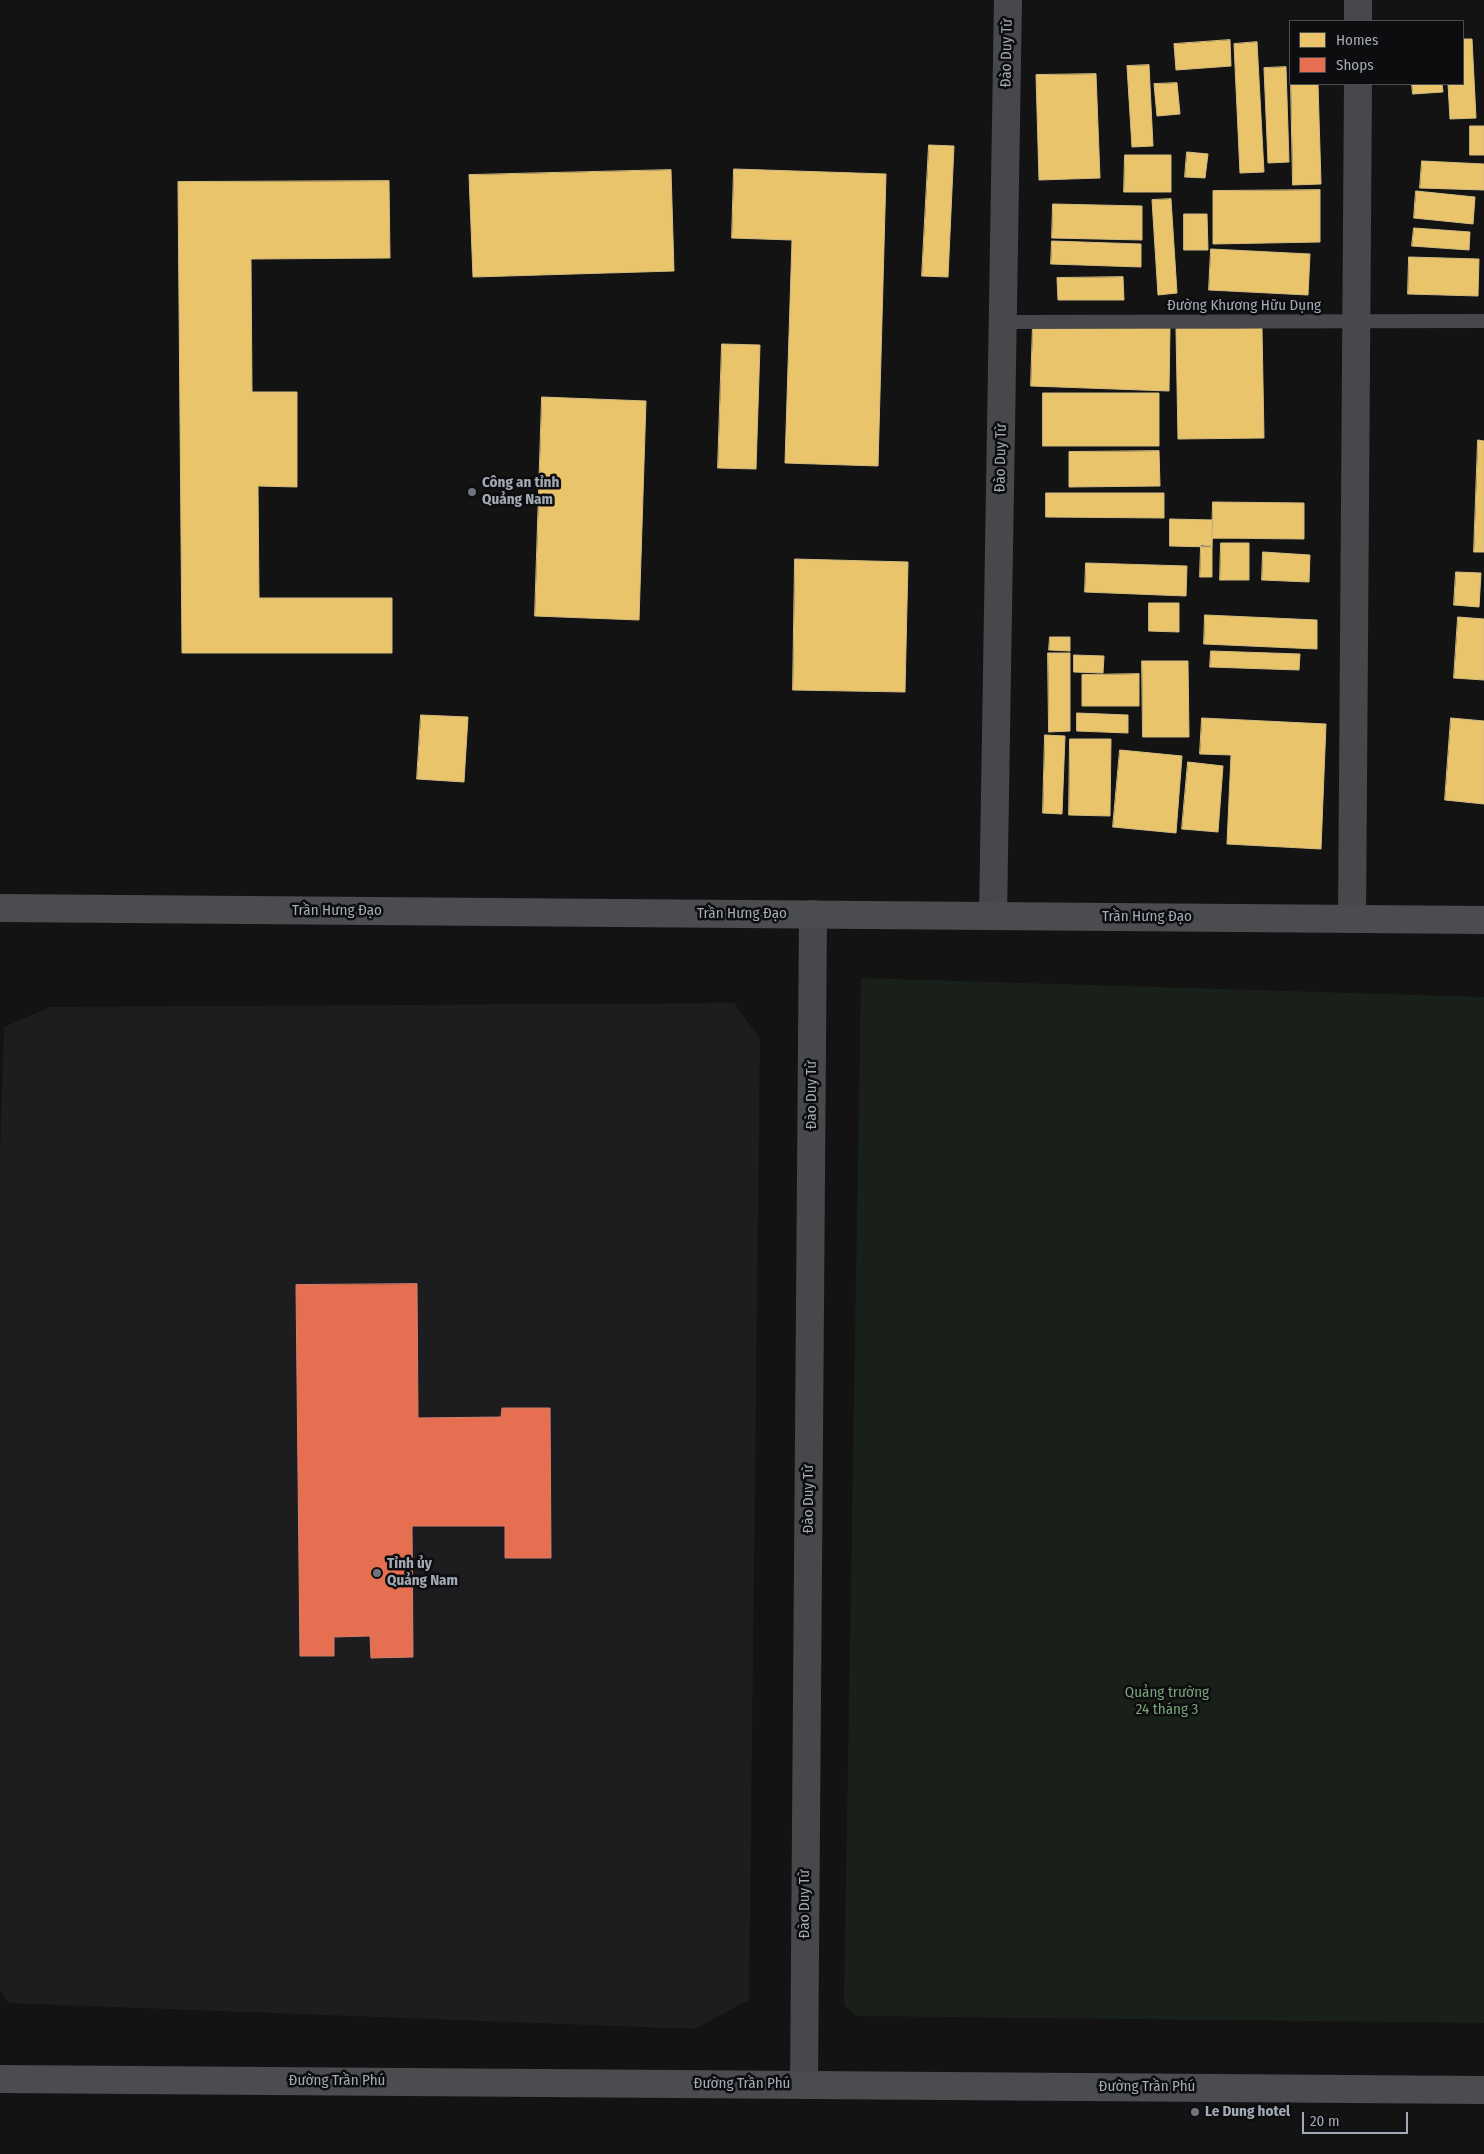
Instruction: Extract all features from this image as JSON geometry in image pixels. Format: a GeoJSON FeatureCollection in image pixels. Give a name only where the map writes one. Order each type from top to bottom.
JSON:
{"type":"FeatureCollection","features":[{"type":"Feature","properties":{"kind":"street","name":"Đào Duy Từ"},"geometry":{"type":"LineString","coordinates":[[994,916],[1008,0]]}},
{"type":"Feature","properties":{"kind":"street"},"geometry":{"type":"LineString","coordinates":[[1358,0],[1358,20]]}},
{"type":"Feature","properties":{"kind":"street"},"geometry":{"type":"LineString","coordinates":[[1352,919],[1358,85]]}},
{"type":"Feature","properties":{"kind":"street","name":"Trần Hưng Đạo"},"geometry":{"type":"LineString","coordinates":[[0,908],[1484,920]]}},
{"type":"Feature","properties":{"kind":"street","name":"Đào Duy Từ"},"geometry":{"type":"LineString","coordinates":[[804,2085],[813,914]]}},
{"type":"Feature","properties":{"kind":"street","name":"Đường Trần Phú"},"geometry":{"type":"LineString","coordinates":[[0,2079],[1484,2090]]}},
{"type":"Feature","properties":{"kind":"lane","name":"Đường Khương Hữu Dụng"},"geometry":{"type":"LineString","coordinates":[[1003,322],[1484,321]]}},
{"type":"Feature","properties":{"kind":"shaded area","name":"Tỉnh ủy Quảng Nam"},"geometry":{"type":"Polygon","coordinates":[[[734,1003],[760,1038],[749,2000],[694,2029],[9,2003],[0,1990],[0,1156],[4,1027],[50,1007],[734,1003]]]}},
{"type":"Feature","properties":{"kind":"green space","name":"Quảng trường 24 tháng 3"},"geometry":{"type":"Polygon","coordinates":[[[861,978],[1484,997],[1484,2023],[857,2016],[844,2005],[861,978]]]}},
{"type":"Feature","properties":{"kind":"building: Homes"},"geometry":{"type":"Polygon","coordinates":[[[1464,39],[1472,39],[1476,118],[1450,119],[1448,85],[1464,85],[1464,39]]]}},
{"type":"Feature","properties":{"kind":"building: Homes"},"geometry":{"type":"Polygon","coordinates":[[[1230,40],[1231,66],[1176,70],[1174,44],[1230,40]]]}},
{"type":"Feature","properties":{"kind":"building: Homes"},"geometry":{"type":"Polygon","coordinates":[[[1257,42],[1264,172],[1240,173],[1234,44],[1257,42]]]}},
{"type":"Feature","properties":{"kind":"building: Homes"},"geometry":{"type":"Polygon","coordinates":[[[1149,65],[1153,146],[1132,147],[1127,66],[1149,65]]]}},
{"type":"Feature","properties":{"kind":"building: Homes"},"geometry":{"type":"Polygon","coordinates":[[[1286,67],[1289,162],[1268,163],[1264,68],[1286,67]]]}},
{"type":"Feature","properties":{"kind":"building: Homes"},"geometry":{"type":"Polygon","coordinates":[[[1096,74],[1100,178],[1039,180],[1036,75],[1096,74]]]}},
{"type":"Feature","properties":{"kind":"building: Homes"},"geometry":{"type":"Polygon","coordinates":[[[1177,83],[1180,114],[1157,116],[1154,84],[1177,83]]]}},
{"type":"Feature","properties":{"kind":"building: Homes"},"geometry":{"type":"Polygon","coordinates":[[[1291,85],[1318,85],[1321,184],[1293,185],[1291,85]]]}},
{"type":"Feature","properties":{"kind":"building: Homes"},"geometry":{"type":"Polygon","coordinates":[[[1412,85],[1442,85],[1443,92],[1413,94],[1412,85]]]}},
{"type":"Feature","properties":{"kind":"building: Homes"},"geometry":{"type":"Polygon","coordinates":[[[1470,126],[1484,126],[1484,155],[1470,155],[1470,126]]]}},
{"type":"Feature","properties":{"kind":"building: Homes"},"geometry":{"type":"Polygon","coordinates":[[[929,145],[954,146],[948,277],[922,276],[929,145]]]}},
{"type":"Feature","properties":{"kind":"building: Homes"},"geometry":{"type":"Polygon","coordinates":[[[1187,152],[1208,154],[1205,178],[1185,177],[1187,152]]]}},
{"type":"Feature","properties":{"kind":"building: Homes"},"geometry":{"type":"Polygon","coordinates":[[[1125,155],[1171,155],[1171,192],[1124,192],[1125,155]]]}},
{"type":"Feature","properties":{"kind":"building: Homes"},"geometry":{"type":"Polygon","coordinates":[[[1422,161],[1484,164],[1484,190],[1420,188],[1422,161]]]}},
{"type":"Feature","properties":{"kind":"building: Homes"},"geometry":{"type":"Polygon","coordinates":[[[734,169],[886,174],[878,466],[785,463],[792,240],[732,238],[734,169]]]}},
{"type":"Feature","properties":{"kind":"building: Homes"},"geometry":{"type":"Polygon","coordinates":[[[671,170],[674,271],[473,277],[469,175],[671,170]]]}},
{"type":"Feature","properties":{"kind":"building: Homes"},"geometry":{"type":"Polygon","coordinates":[[[389,181],[390,258],[251,259],[252,392],[297,392],[297,487],[258,486],[259,598],[392,598],[392,653],[182,653],[178,182],[389,181]]]}},
{"type":"Feature","properties":{"kind":"building: Homes"},"geometry":{"type":"Polygon","coordinates":[[[1320,190],[1320,242],[1213,244],[1213,191],[1320,190]]]}},
{"type":"Feature","properties":{"kind":"building: Homes"},"geometry":{"type":"Polygon","coordinates":[[[1416,191],[1475,197],[1473,224],[1414,218],[1416,191]]]}},
{"type":"Feature","properties":{"kind":"building: Homes"},"geometry":{"type":"Polygon","coordinates":[[[1171,199],[1177,293],[1158,295],[1152,200],[1171,199]]]}},
{"type":"Feature","properties":{"kind":"building: Homes"},"geometry":{"type":"Polygon","coordinates":[[[1053,204],[1142,206],[1142,240],[1052,238],[1053,204]]]}},
{"type":"Feature","properties":{"kind":"building: Homes"},"geometry":{"type":"Polygon","coordinates":[[[1184,214],[1207,214],[1208,250],[1184,250],[1184,214]]]}},
{"type":"Feature","properties":{"kind":"building: Homes"},"geometry":{"type":"Polygon","coordinates":[[[1414,228],[1470,232],[1469,250],[1412,246],[1414,228]]]}},
{"type":"Feature","properties":{"kind":"building: Homes"},"geometry":{"type":"Polygon","coordinates":[[[1052,241],[1141,244],[1141,267],[1051,264],[1052,241]]]}},
{"type":"Feature","properties":{"kind":"building: Homes"},"geometry":{"type":"Polygon","coordinates":[[[1211,249],[1310,254],[1308,295],[1209,290],[1211,249]]]}},
{"type":"Feature","properties":{"kind":"building: Homes"},"geometry":{"type":"Polygon","coordinates":[[[1409,257],[1479,259],[1478,296],[1408,294],[1409,257]]]}},
{"type":"Feature","properties":{"kind":"building: Homes"},"geometry":{"type":"Polygon","coordinates":[[[1123,277],[1124,300],[1058,300],[1057,278],[1123,277]]]}},
{"type":"Feature","properties":{"kind":"building: Homes"},"geometry":{"type":"Polygon","coordinates":[[[1033,323],[1170,328],[1169,391],[1031,386],[1033,323]]]}},
{"type":"Feature","properties":{"kind":"building: Homes"},"geometry":{"type":"Polygon","coordinates":[[[1262,328],[1264,438],[1178,439],[1176,329],[1262,328]]]}},
{"type":"Feature","properties":{"kind":"building: Homes"},"geometry":{"type":"Polygon","coordinates":[[[722,344],[760,345],[756,469],[718,468],[722,344]]]}},
{"type":"Feature","properties":{"kind":"building: Homes"},"geometry":{"type":"Polygon","coordinates":[[[1043,393],[1159,393],[1159,446],[1043,446],[1043,393]]]}},
{"type":"Feature","properties":{"kind":"building: Homes"},"geometry":{"type":"Polygon","coordinates":[[[542,397],[646,401],[639,620],[535,616],[542,397]]]}},
{"type":"Feature","properties":{"kind":"building: Homes"},"geometry":{"type":"Polygon","coordinates":[[[1478,440],[1484,441],[1484,552],[1474,552],[1478,440]]]}},
{"type":"Feature","properties":{"kind":"building: Homes"},"geometry":{"type":"Polygon","coordinates":[[[1159,451],[1160,486],[1069,487],[1069,452],[1159,451]]]}},
{"type":"Feature","properties":{"kind":"building: Homes"},"geometry":{"type":"Polygon","coordinates":[[[1046,493],[1164,493],[1164,518],[1046,517],[1046,493]]]}},
{"type":"Feature","properties":{"kind":"building: Homes"},"geometry":{"type":"Polygon","coordinates":[[[1213,502],[1304,503],[1304,539],[1212,538],[1213,502]]]}},
{"type":"Feature","properties":{"kind":"building: Homes"},"geometry":{"type":"Polygon","coordinates":[[[1170,519],[1213,520],[1212,547],[1170,546],[1170,519]]]}},
{"type":"Feature","properties":{"kind":"building: Homes"},"geometry":{"type":"Polygon","coordinates":[[[1221,543],[1249,543],[1249,580],[1220,580],[1221,543]]]}},
{"type":"Feature","properties":{"kind":"building: Homes"},"geometry":{"type":"Polygon","coordinates":[[[1201,545],[1212,546],[1212,577],[1200,577],[1201,545]]]}},
{"type":"Feature","properties":{"kind":"building: Homes"},"geometry":{"type":"Polygon","coordinates":[[[1263,552],[1310,555],[1309,582],[1262,580],[1263,552]]]}},
{"type":"Feature","properties":{"kind":"building: Homes"},"geometry":{"type":"Polygon","coordinates":[[[795,559],[908,562],[905,692],[793,690],[795,559]]]}},
{"type":"Feature","properties":{"kind":"building: Homes"},"geometry":{"type":"Polygon","coordinates":[[[1086,563],[1187,566],[1186,596],[1085,592],[1086,563]]]}},
{"type":"Feature","properties":{"kind":"building: Homes"},"geometry":{"type":"Polygon","coordinates":[[[1456,572],[1481,573],[1479,607],[1454,605],[1456,572]]]}},
{"type":"Feature","properties":{"kind":"building: Homes"},"geometry":{"type":"Polygon","coordinates":[[[1149,603],[1179,603],[1179,632],[1149,631],[1149,603]]]}},
{"type":"Feature","properties":{"kind":"building: Homes"},"geometry":{"type":"Polygon","coordinates":[[[1205,615],[1317,620],[1317,649],[1204,644],[1205,615]]]}},
{"type":"Feature","properties":{"kind":"building: Homes"},"geometry":{"type":"Polygon","coordinates":[[[1458,617],[1484,619],[1484,680],[1454,678],[1458,617]]]}},
{"type":"Feature","properties":{"kind":"building: Homes"},"geometry":{"type":"Polygon","coordinates":[[[1050,637],[1070,637],[1070,651],[1049,650],[1050,637]]]}},
{"type":"Feature","properties":{"kind":"building: Homes"},"geometry":{"type":"Polygon","coordinates":[[[1211,651],[1300,654],[1299,670],[1210,667],[1211,651]]]}},
{"type":"Feature","properties":{"kind":"building: Homes"},"geometry":{"type":"Polygon","coordinates":[[[1048,653],[1070,653],[1070,731],[1049,732],[1048,653]]]}},
{"type":"Feature","properties":{"kind":"building: Homes"},"geometry":{"type":"Polygon","coordinates":[[[1074,655],[1104,656],[1103,673],[1074,672],[1074,655]]]}},
{"type":"Feature","properties":{"kind":"building: Homes"},"geometry":{"type":"Polygon","coordinates":[[[1142,661],[1188,661],[1189,737],[1143,737],[1142,661]]]}},
{"type":"Feature","properties":{"kind":"building: Homes"},"geometry":{"type":"Polygon","coordinates":[[[1139,674],[1139,706],[1082,706],[1082,675],[1139,674]]]}},
{"type":"Feature","properties":{"kind":"building: Homes"},"geometry":{"type":"Polygon","coordinates":[[[1077,713],[1128,715],[1128,733],[1077,731],[1077,713]]]}},
{"type":"Feature","properties":{"kind":"building: Homes"},"geometry":{"type":"Polygon","coordinates":[[[421,715],[468,717],[464,782],[417,779],[421,715]]]}},
{"type":"Feature","properties":{"kind":"building: Homes"},"geometry":{"type":"Polygon","coordinates":[[[1202,718],[1326,724],[1321,849],[1227,844],[1231,755],[1200,754],[1202,718]]]}},
{"type":"Feature","properties":{"kind":"building: Homes"},"geometry":{"type":"Polygon","coordinates":[[[1451,718],[1484,721],[1484,804],[1445,800],[1451,718]]]}},
{"type":"Feature","properties":{"kind":"building: Homes"},"geometry":{"type":"Polygon","coordinates":[[[1045,735],[1065,736],[1062,814],[1043,813],[1045,735]]]}},
{"type":"Feature","properties":{"kind":"building: Homes"},"geometry":{"type":"Polygon","coordinates":[[[1070,739],[1111,739],[1110,816],[1069,815],[1070,739]]]}},
{"type":"Feature","properties":{"kind":"building: Homes"},"geometry":{"type":"Polygon","coordinates":[[[1120,750],[1182,756],[1176,833],[1113,827],[1120,750]]]}},
{"type":"Feature","properties":{"kind":"building: Homes"},"geometry":{"type":"Polygon","coordinates":[[[1188,762],[1223,766],[1218,832],[1182,829],[1188,762]]]}},
{"type":"Feature","properties":{"kind":"building: Shops"},"geometry":{"type":"Polygon","coordinates":[[[417,1284],[418,1418],[501,1417],[502,1408],[550,1408],[551,1558],[505,1558],[505,1526],[412,1526],[413,1657],[371,1658],[370,1636],[334,1637],[334,1656],[300,1656],[296,1285],[417,1284]]]}},
{"type":"Feature","properties":{"kind":"place","name":"Công an tỉnh Quảng Nam"},"geometry":{"type":"Point","coordinates":[472,492]}},
{"type":"Feature","properties":{"kind":"place","name":"Tỉnh ủy Quảng Nam"},"geometry":{"type":"Point","coordinates":[377,1573]}},
{"type":"Feature","properties":{"kind":"place","name":"Le Dung hotel"},"geometry":{"type":"Point","coordinates":[1195,2112]}}]}
